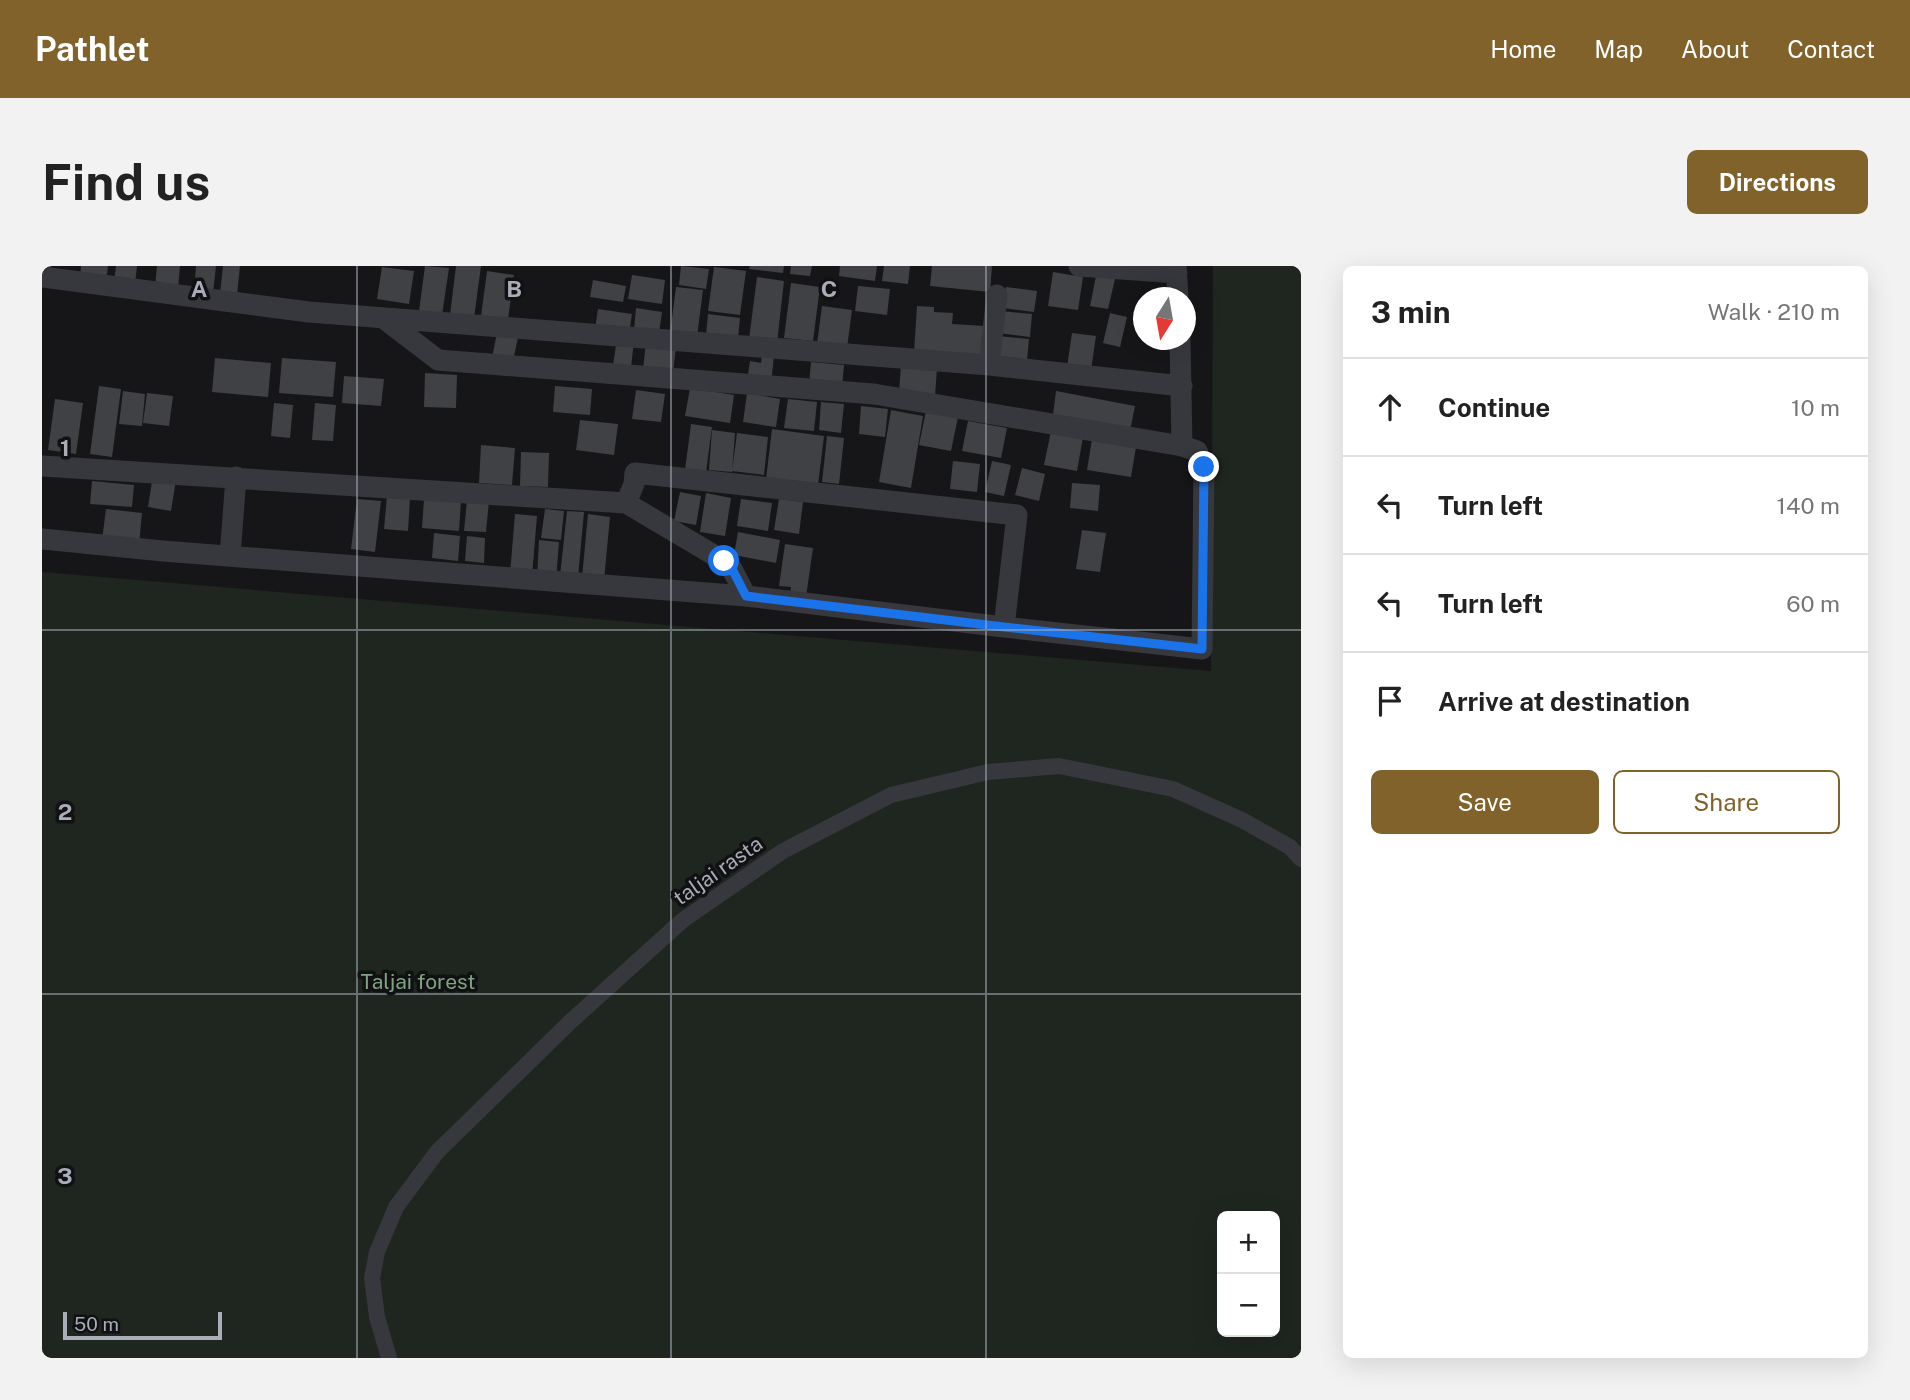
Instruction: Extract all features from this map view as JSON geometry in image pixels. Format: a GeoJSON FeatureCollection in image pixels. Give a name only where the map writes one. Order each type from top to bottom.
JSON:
{"type":"FeatureCollection","features":[{"type":"Feature","properties":{"kind":"street"},"geometry":{"type":"LineString","coordinates":[[1079,266],[1176,269],[1177,287]]}},
{"type":"Feature","properties":{"kind":"street"},"geometry":{"type":"LineString","coordinates":[[42,277],[309,312],[989,365],[1182,386]]}},
{"type":"Feature","properties":{"kind":"street"},"geometry":{"type":"LineString","coordinates":[[989,365],[997,295]]}},
{"type":"Feature","properties":{"kind":"street"},"geometry":{"type":"LineString","coordinates":[[42,539],[746,596],[1202,649],[1204,467],[1198,451],[1182,446],[874,394],[438,360],[382,317]]}},
{"type":"Feature","properties":{"kind":"street"},"geometry":{"type":"LineString","coordinates":[[1180,350],[1182,446]]}},
{"type":"Feature","properties":{"kind":"street"},"geometry":{"type":"LineString","coordinates":[[42,466],[626,503],[724,561],[732,569],[746,596]]}},
{"type":"Feature","properties":{"kind":"street"},"geometry":{"type":"LineString","coordinates":[[626,503],[634,484],[635,473],[1017,515],[1004,627]]}},
{"type":"Feature","properties":{"kind":"street"},"geometry":{"type":"LineString","coordinates":[[230,556],[236,477]]}},
{"type":"Feature","properties":{"kind":"street","name":"taljai rasta"},"geometry":{"type":"LineString","coordinates":[[388,1358],[377,1317],[372,1278],[377,1252],[396,1207],[437,1152],[570,1022],[682,920],[783,851],[891,795],[988,772],[1059,766],[1173,789],[1242,820],[1290,847],[1301,859]]}},
{"type":"Feature","properties":{"kind":"green space","name":"Taljai forest"},"geometry":{"type":"Polygon","coordinates":[[[1213,266],[1301,266],[1301,1358],[42,1358],[42,572],[1211,671],[1213,266]]]}},
{"type":"Feature","properties":{"kind":"building"},"geometry":{"type":"Polygon","coordinates":[[[81,266],[108,266],[106,281],[80,279],[81,266]]]}},
{"type":"Feature","properties":{"kind":"building"},"geometry":{"type":"Polygon","coordinates":[[[116,266],[137,266],[135,284],[114,282],[116,266]]]}},
{"type":"Feature","properties":{"kind":"building"},"geometry":{"type":"Polygon","coordinates":[[[157,266],[180,266],[178,289],[155,287],[157,266]]]}},
{"type":"Feature","properties":{"kind":"building"},"geometry":{"type":"Polygon","coordinates":[[[196,266],[216,266],[213,293],[194,291],[196,266]]]}},
{"type":"Feature","properties":{"kind":"building"},"geometry":{"type":"Polygon","coordinates":[[[223,266],[240,266],[237,295],[220,293],[223,266]]]}},
{"type":"Feature","properties":{"kind":"building"},"geometry":{"type":"Polygon","coordinates":[[[425,266],[449,268],[442,315],[419,311],[425,266]]]}},
{"type":"Feature","properties":{"kind":"building"},"geometry":{"type":"Polygon","coordinates":[[[456,266],[481,266],[474,318],[450,315],[456,266]]]}},
{"type":"Feature","properties":{"kind":"building"},"geometry":{"type":"Polygon","coordinates":[[[681,266],[709,269],[706,289],[679,285],[681,266]]]}},
{"type":"Feature","properties":{"kind":"building"},"geometry":{"type":"Polygon","coordinates":[[[750,266],[784,266],[783,273],[749,269],[750,266]]]}},
{"type":"Feature","properties":{"kind":"building"},"geometry":{"type":"Polygon","coordinates":[[[791,266],[812,266],[810,276],[790,274],[791,266]]]}},
{"type":"Feature","properties":{"kind":"building"},"geometry":{"type":"Polygon","coordinates":[[[840,266],[877,266],[875,281],[839,276],[840,266]]]}},
{"type":"Feature","properties":{"kind":"building"},"geometry":{"type":"Polygon","coordinates":[[[884,266],[910,266],[908,284],[882,281],[884,266]]]}},
{"type":"Feature","properties":{"kind":"building"},"geometry":{"type":"Polygon","coordinates":[[[932,266],[992,266],[990,292],[930,286],[932,266]]]}},
{"type":"Feature","properties":{"kind":"building"},"geometry":{"type":"Polygon","coordinates":[[[382,267],[414,271],[409,304],[377,299],[382,267]]]}},
{"type":"Feature","properties":{"kind":"building"},"geometry":{"type":"Polygon","coordinates":[[[714,267],[746,271],[740,315],[708,311],[714,267]]]}},
{"type":"Feature","properties":{"kind":"building"},"geometry":{"type":"Polygon","coordinates":[[[487,271],[514,275],[508,319],[481,316],[487,271]]]}},
{"type":"Feature","properties":{"kind":"building"},"geometry":{"type":"Polygon","coordinates":[[[1053,272],[1083,277],[1078,310],[1048,306],[1053,272]]]}},
{"type":"Feature","properties":{"kind":"building"},"geometry":{"type":"Polygon","coordinates":[[[632,275],[665,280],[662,304],[628,299],[632,275]]]}},
{"type":"Feature","properties":{"kind":"building"},"geometry":{"type":"Polygon","coordinates":[[[1096,276],[1115,279],[1108,309],[1090,306],[1096,276]]]}},
{"type":"Feature","properties":{"kind":"building"},"geometry":{"type":"Polygon","coordinates":[[[757,277],[784,281],[777,343],[749,339],[757,277]]]}},
{"type":"Feature","properties":{"kind":"building"},"geometry":{"type":"Polygon","coordinates":[[[593,280],[626,286],[623,302],[590,297],[593,280]]]}},
{"type":"Feature","properties":{"kind":"building"},"geometry":{"type":"Polygon","coordinates":[[[791,283],[820,287],[813,341],[784,338],[791,283]]]}},
{"type":"Feature","properties":{"kind":"building"},"geometry":{"type":"Polygon","coordinates":[[[858,286],[890,289],[887,315],[855,311],[858,286]]]}},
{"type":"Feature","properties":{"kind":"building"},"geometry":{"type":"Polygon","coordinates":[[[676,287],[703,290],[697,337],[670,334],[676,287]]]}},
{"type":"Feature","properties":{"kind":"building"},"geometry":{"type":"Polygon","coordinates":[[[1006,287],[1037,291],[1034,312],[1003,308],[1006,287]]]}},
{"type":"Feature","properties":{"kind":"building"},"geometry":{"type":"Polygon","coordinates":[[[822,306],[852,310],[847,348],[817,344],[822,306]]]}},
{"type":"Feature","properties":{"kind":"building"},"geometry":{"type":"Polygon","coordinates":[[[917,306],[934,307],[934,312],[953,313],[952,324],[985,326],[983,356],[914,352],[917,306]]]}},
{"type":"Feature","properties":{"kind":"building"},"geometry":{"type":"Polygon","coordinates":[[[636,308],[662,312],[659,333],[634,330],[636,308]]]}},
{"type":"Feature","properties":{"kind":"building"},"geometry":{"type":"Polygon","coordinates":[[[598,309],[632,314],[629,334],[595,329],[598,309]]]}},
{"type":"Feature","properties":{"kind":"building"},"geometry":{"type":"Polygon","coordinates":[[[1001,311],[1032,314],[1030,337],[998,333],[1001,311]]]}},
{"type":"Feature","properties":{"kind":"building"},"geometry":{"type":"Polygon","coordinates":[[[1110,313],[1127,317],[1120,347],[1103,343],[1110,313]]]}},
{"type":"Feature","properties":{"kind":"building"},"geometry":{"type":"Polygon","coordinates":[[[708,314],[740,318],[738,339],[706,335],[708,314]]]}},
{"type":"Feature","properties":{"kind":"building"},"geometry":{"type":"Polygon","coordinates":[[[497,333],[518,337],[513,361],[492,357],[497,333]]]}},
{"type":"Feature","properties":{"kind":"building"},"geometry":{"type":"Polygon","coordinates":[[[1072,333],[1096,336],[1091,370],[1067,367],[1072,333]]]}},
{"type":"Feature","properties":{"kind":"building"},"geometry":{"type":"Polygon","coordinates":[[[998,336],[1029,339],[1027,360],[996,357],[998,336]]]}},
{"type":"Feature","properties":{"kind":"building"},"geometry":{"type":"Polygon","coordinates":[[[617,339],[634,341],[631,367],[613,365],[617,339]]]}},
{"type":"Feature","properties":{"kind":"building"},"geometry":{"type":"Polygon","coordinates":[[[646,342],[676,346],[673,373],[643,369],[646,342]]]}},
{"type":"Feature","properties":{"kind":"building"},"geometry":{"type":"Polygon","coordinates":[[[762,354],[774,355],[771,384],[747,381],[750,361],[761,363],[762,354]]]}},
{"type":"Feature","properties":{"kind":"building"},"geometry":{"type":"Polygon","coordinates":[[[215,358],[271,363],[268,397],[212,392],[215,358]]]}},
{"type":"Feature","properties":{"kind":"building"},"geometry":{"type":"Polygon","coordinates":[[[282,358],[336,362],[333,397],[279,393],[282,358]]]}},
{"type":"Feature","properties":{"kind":"building"},"geometry":{"type":"Polygon","coordinates":[[[811,362],[844,365],[842,387],[809,384],[811,362]]]}},
{"type":"Feature","properties":{"kind":"building"},"geometry":{"type":"Polygon","coordinates":[[[901,365],[937,368],[935,396],[899,393],[901,365]]]}},
{"type":"Feature","properties":{"kind":"building"},"geometry":{"type":"Polygon","coordinates":[[[425,373],[457,375],[456,408],[424,407],[425,373]]]}},
{"type":"Feature","properties":{"kind":"building"},"geometry":{"type":"Polygon","coordinates":[[[344,376],[384,379],[381,406],[342,403],[344,376]]]}},
{"type":"Feature","properties":{"kind":"building"},"geometry":{"type":"Polygon","coordinates":[[[99,386],[121,389],[112,457],[90,454],[99,386]]]}},
{"type":"Feature","properties":{"kind":"building"},"geometry":{"type":"Polygon","coordinates":[[[555,386],[592,389],[590,415],[553,412],[555,386]]]}},
{"type":"Feature","properties":{"kind":"building"},"geometry":{"type":"Polygon","coordinates":[[[690,388],[734,395],[730,423],[685,416],[690,388]]]}},
{"type":"Feature","properties":{"kind":"building"},"geometry":{"type":"Polygon","coordinates":[[[636,390],[665,394],[661,422],[632,419],[636,390]]]}},
{"type":"Feature","properties":{"kind":"building"},"geometry":{"type":"Polygon","coordinates":[[[123,391],[145,394],[142,426],[119,424],[123,391]]]}},
{"type":"Feature","properties":{"kind":"building"},"geometry":{"type":"Polygon","coordinates":[[[1056,391],[1135,406],[1130,431],[1053,415],[1056,391]]]}},
{"type":"Feature","properties":{"kind":"building"},"geometry":{"type":"Polygon","coordinates":[[[147,393],[173,396],[169,426],[143,423],[147,393]]]}},
{"type":"Feature","properties":{"kind":"building"},"geometry":{"type":"Polygon","coordinates":[[[747,393],[780,399],[776,427],[743,422],[747,393]]]}},
{"type":"Feature","properties":{"kind":"building"},"geometry":{"type":"Polygon","coordinates":[[[55,399],[83,403],[76,454],[48,450],[55,399]]]}},
{"type":"Feature","properties":{"kind":"building"},"geometry":{"type":"Polygon","coordinates":[[[788,399],[817,402],[814,431],[784,428],[788,399]]]}},
{"type":"Feature","properties":{"kind":"building"},"geometry":{"type":"Polygon","coordinates":[[[821,402],[844,404],[841,433],[819,430],[821,402]]]}},
{"type":"Feature","properties":{"kind":"building"},"geometry":{"type":"Polygon","coordinates":[[[274,403],[293,405],[290,438],[271,436],[274,403]]]}},
{"type":"Feature","properties":{"kind":"building"},"geometry":{"type":"Polygon","coordinates":[[[315,403],[336,405],[333,441],[312,440],[315,403]]]}},
{"type":"Feature","properties":{"kind":"building"},"geometry":{"type":"Polygon","coordinates":[[[861,406],[888,409],[885,437],[859,434],[861,406]]]}},
{"type":"Feature","properties":{"kind":"building"},"geometry":{"type":"Polygon","coordinates":[[[891,410],[923,416],[911,488],[879,482],[891,410]]]}},
{"type":"Feature","properties":{"kind":"building"},"geometry":{"type":"Polygon","coordinates":[[[926,411],[958,417],[951,451],[919,445],[926,411]]]}},
{"type":"Feature","properties":{"kind":"building"},"geometry":{"type":"Polygon","coordinates":[[[580,420],[618,424],[614,455],[576,450],[580,420]]]}},
{"type":"Feature","properties":{"kind":"building"},"geometry":{"type":"Polygon","coordinates":[[[968,421],[1007,428],[1001,458],[962,451],[968,421]]]}},
{"type":"Feature","properties":{"kind":"building"},"geometry":{"type":"Polygon","coordinates":[[[691,424],[712,427],[706,472],[685,470],[691,424]]]}},
{"type":"Feature","properties":{"kind":"building"},"geometry":{"type":"Polygon","coordinates":[[[772,429],[824,436],[818,485],[766,479],[772,429]]]}},
{"type":"Feature","properties":{"kind":"building"},"geometry":{"type":"Polygon","coordinates":[[[712,430],[735,433],[732,472],[709,470],[712,430]]]}},
{"type":"Feature","properties":{"kind":"building"},"geometry":{"type":"Polygon","coordinates":[[[1051,431],[1083,437],[1077,471],[1044,465],[1051,431]]]}},
{"type":"Feature","properties":{"kind":"building"},"geometry":{"type":"Polygon","coordinates":[[[737,433],[768,437],[764,475],[732,471],[737,433]]]}},
{"type":"Feature","properties":{"kind":"building"},"geometry":{"type":"Polygon","coordinates":[[[827,436],[844,438],[839,484],[822,482],[827,436]]]}},
{"type":"Feature","properties":{"kind":"building"},"geometry":{"type":"Polygon","coordinates":[[[1092,439],[1136,447],[1131,477],[1087,470],[1092,439]]]}},
{"type":"Feature","properties":{"kind":"building"},"geometry":{"type":"Polygon","coordinates":[[[481,445],[515,448],[512,485],[479,483],[481,445]]]}},
{"type":"Feature","properties":{"kind":"building"},"geometry":{"type":"Polygon","coordinates":[[[521,452],[549,453],[548,487],[520,486],[521,452]]]}},
{"type":"Feature","properties":{"kind":"building"},"geometry":{"type":"Polygon","coordinates":[[[953,461],[980,464],[977,492],[950,489],[953,461]]]}},
{"type":"Feature","properties":{"kind":"building"},"geometry":{"type":"Polygon","coordinates":[[[992,461],[1011,465],[1004,496],[985,492],[992,461]]]}},
{"type":"Feature","properties":{"kind":"building"},"geometry":{"type":"Polygon","coordinates":[[[1022,468],[1045,474],[1039,501],[1015,495],[1022,468]]]}},
{"type":"Feature","properties":{"kind":"building"},"geometry":{"type":"Polygon","coordinates":[[[153,475],[176,480],[171,511],[148,507],[153,475]]]}},
{"type":"Feature","properties":{"kind":"building"},"geometry":{"type":"Polygon","coordinates":[[[92,481],[134,485],[132,507],[90,504],[92,481]]]}},
{"type":"Feature","properties":{"kind":"building"},"geometry":{"type":"Polygon","coordinates":[[[1072,483],[1100,485],[1098,511],[1070,508],[1072,483]]]}},
{"type":"Feature","properties":{"kind":"building"},"geometry":{"type":"Polygon","coordinates":[[[680,492],[701,496],[696,525],[674,521],[680,492]]]}},
{"type":"Feature","properties":{"kind":"building"},"geometry":{"type":"Polygon","coordinates":[[[706,493],[731,498],[725,536],[700,532],[706,493]]]}},
{"type":"Feature","properties":{"kind":"building"},"geometry":{"type":"Polygon","coordinates":[[[387,496],[410,498],[408,531],[384,529],[387,496]]]}},
{"type":"Feature","properties":{"kind":"building"},"geometry":{"type":"Polygon","coordinates":[[[357,499],[381,501],[375,552],[351,549],[357,499]]]}},
{"type":"Feature","properties":{"kind":"building"},"geometry":{"type":"Polygon","coordinates":[[[424,499],[461,501],[459,531],[422,528],[424,499]]]}},
{"type":"Feature","properties":{"kind":"building"},"geometry":{"type":"Polygon","coordinates":[[[741,499],[772,503],[768,531],[737,526],[741,499]]]}},
{"type":"Feature","properties":{"kind":"building"},"geometry":{"type":"Polygon","coordinates":[[[779,499],[803,502],[799,534],[774,530],[779,499]]]}},
{"type":"Feature","properties":{"kind":"building"},"geometry":{"type":"Polygon","coordinates":[[[467,500],[489,501],[486,532],[464,531],[467,500]]]}},
{"type":"Feature","properties":{"kind":"building"},"geometry":{"type":"Polygon","coordinates":[[[106,509],[142,513],[139,545],[102,540],[106,509]]]}},
{"type":"Feature","properties":{"kind":"building"},"geometry":{"type":"Polygon","coordinates":[[[545,509],[564,511],[561,540],[541,538],[545,509]]]}},
{"type":"Feature","properties":{"kind":"building"},"geometry":{"type":"Polygon","coordinates":[[[567,511],[584,512],[578,577],[560,576],[567,511]]]}},
{"type":"Feature","properties":{"kind":"building"},"geometry":{"type":"Polygon","coordinates":[[[515,514],[537,516],[532,576],[510,574],[515,514]]]}},
{"type":"Feature","properties":{"kind":"building"},"geometry":{"type":"Polygon","coordinates":[[[588,514],[610,517],[604,580],[582,578],[588,514]]]}},
{"type":"Feature","properties":{"kind":"building"},"geometry":{"type":"Polygon","coordinates":[[[1082,530],[1106,533],[1100,572],[1076,569],[1082,530]]]}},
{"type":"Feature","properties":{"kind":"building"},"geometry":{"type":"Polygon","coordinates":[[[738,532],[780,540],[776,563],[734,555],[738,532]]]}},
{"type":"Feature","properties":{"kind":"building"},"geometry":{"type":"Polygon","coordinates":[[[434,533],[460,536],[458,561],[432,558],[434,533]]]}},
{"type":"Feature","properties":{"kind":"building"},"geometry":{"type":"Polygon","coordinates":[[[467,536],[485,538],[484,563],[465,561],[467,536]]]}},
{"type":"Feature","properties":{"kind":"building"},"geometry":{"type":"Polygon","coordinates":[[[539,540],[559,542],[556,580],[537,578],[539,540]]]}},
{"type":"Feature","properties":{"kind":"building"},"geometry":{"type":"Polygon","coordinates":[[[785,544],[813,548],[806,597],[790,594],[791,587],[779,586],[785,544]]]}},
{"type":"Feature","properties":{"kind":"route"},"geometry":{"type":"LineString","coordinates":[[724,561],[732,569],[746,596],[1202,649],[1204,467]]}}]}
